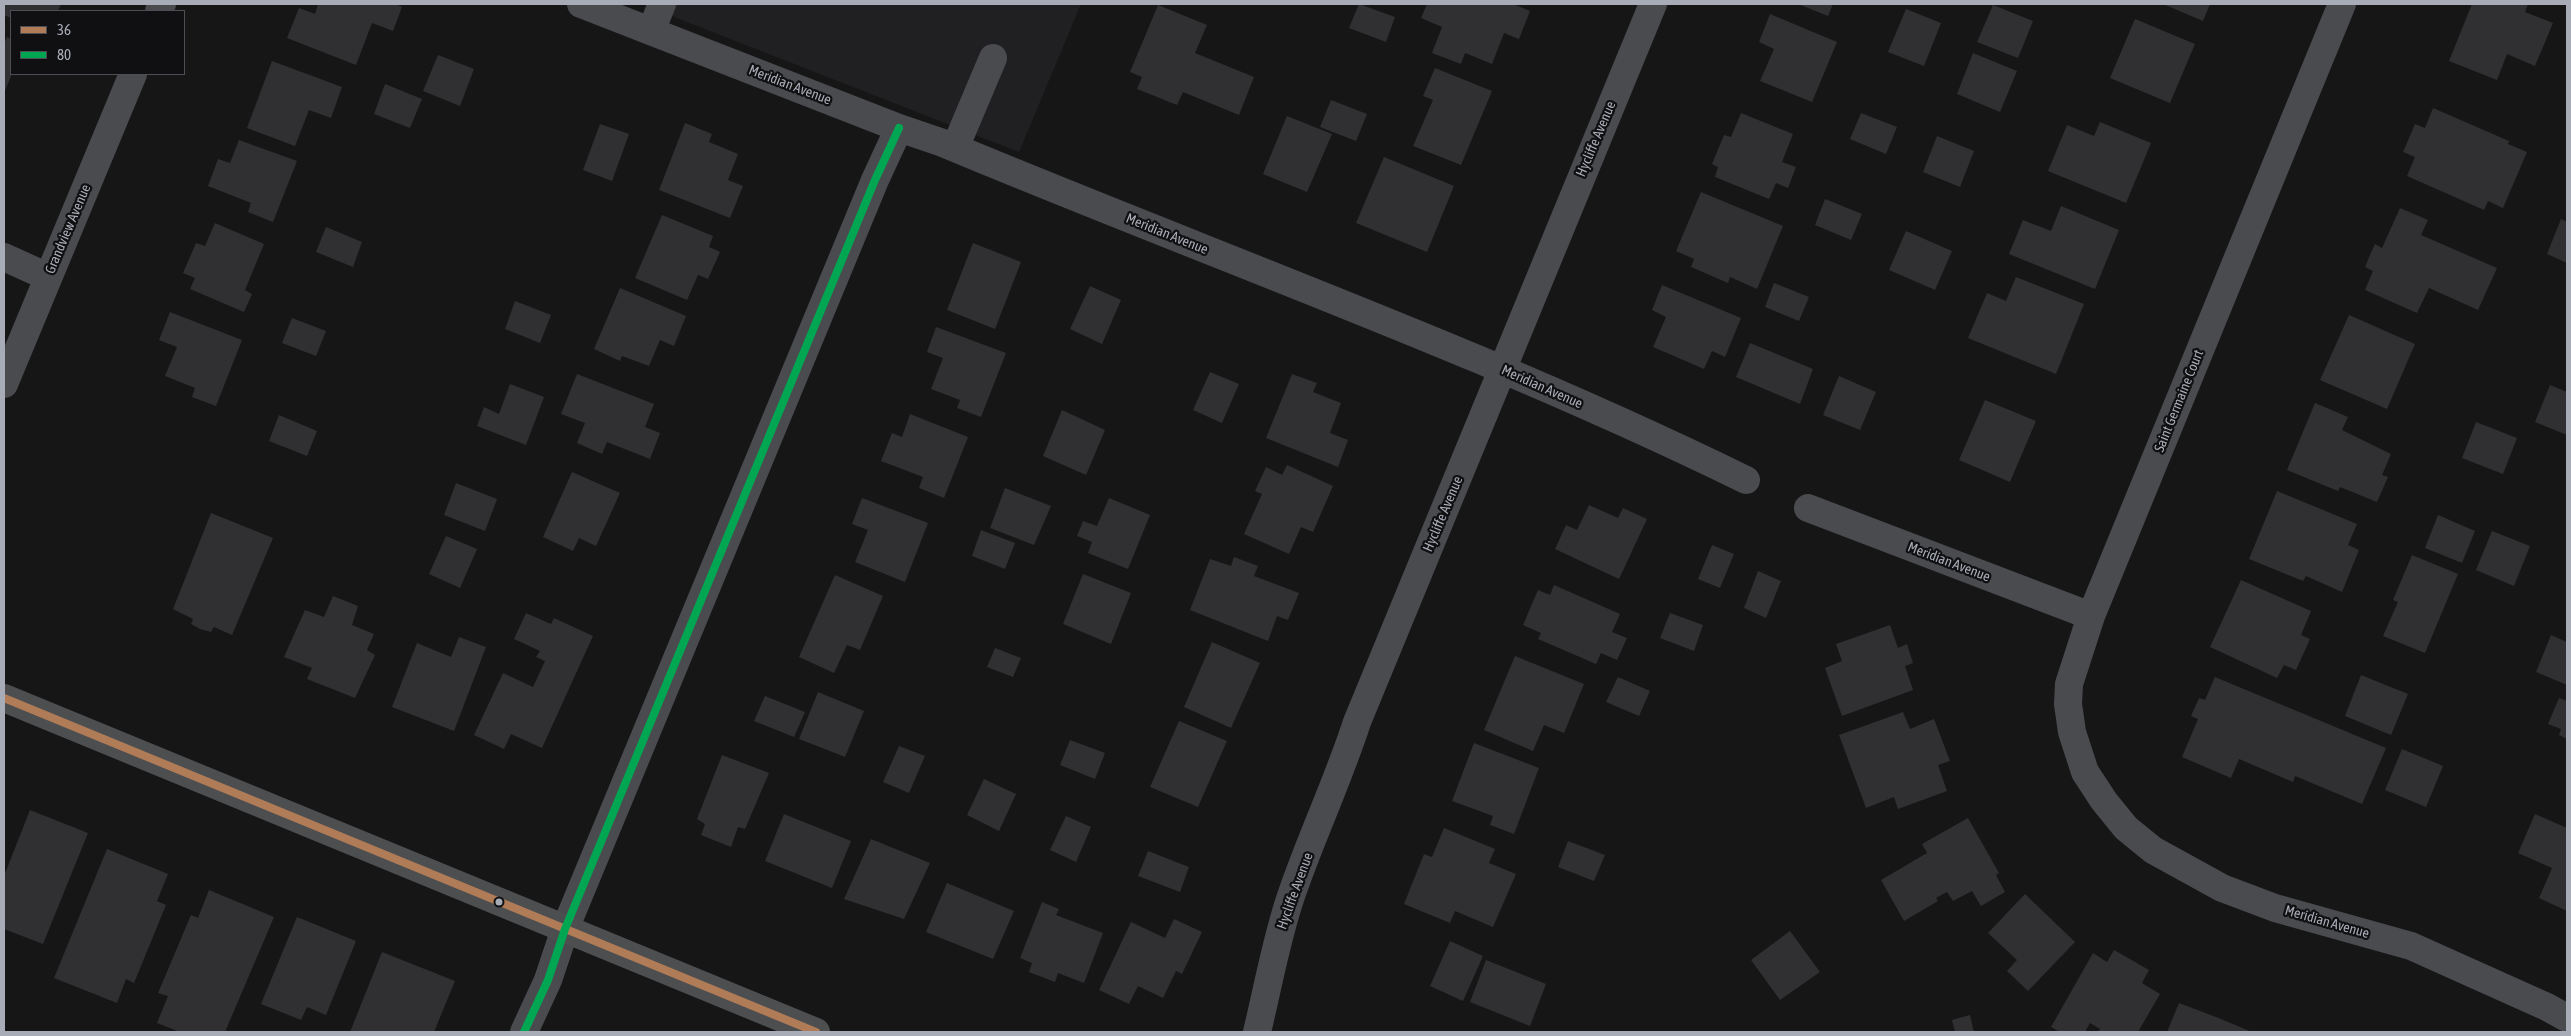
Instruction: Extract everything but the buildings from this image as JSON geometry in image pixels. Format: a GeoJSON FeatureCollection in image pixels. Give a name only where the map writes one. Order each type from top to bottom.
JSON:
{"type":"FeatureCollection","features":[{"type":"Feature","properties":{"kind":"main road"},"geometry":{"type":"LineString","coordinates":[[4,698],[816,1032]]}},
{"type":"Feature","properties":{"kind":"street","name":"Meridian Avenue"},"geometry":{"type":"LineString","coordinates":[[581,4],[955,148],[1501,369],[1678,446],[1746,480]]}},
{"type":"Feature","properties":{"kind":"street"},"geometry":{"type":"LineString","coordinates":[[650,31],[662,4]]}},
{"type":"Feature","properties":{"kind":"street","name":"Hycliffe Avenue"},"geometry":{"type":"LineString","coordinates":[[1257,1032],[1279,934],[1292,895],[1345,760],[1357,722],[1653,4]]}},
{"type":"Feature","properties":{"kind":"street","name":"Saint Germaine Court"},"geometry":{"type":"LineString","coordinates":[[2104,801],[2085,772],[2072,732],[2068,704],[2069,684],[2090,616],[2342,4]]}},
{"type":"Feature","properties":{"kind":"street"},"geometry":{"type":"LineString","coordinates":[[955,148],[993,58]]}},
{"type":"Feature","properties":{"kind":"street","name":"Grandview Avenue"},"geometry":{"type":"LineString","coordinates":[[7,367],[48,277],[133,75]]}},
{"type":"Feature","properties":{"kind":"street"},"geometry":{"type":"LineString","coordinates":[[524,1032],[548,980],[565,929],[875,180],[899,128]]}},
{"type":"Feature","properties":{"kind":"street"},"geometry":{"type":"LineString","coordinates":[[4,258],[48,277]]}},
{"type":"Feature","properties":{"kind":"street","name":"Meridian Avenue"},"geometry":{"type":"LineString","coordinates":[[1808,508],[2090,616]]}},
{"type":"Feature","properties":{"kind":"street","name":"Meridian Avenue"},"geometry":{"type":"LineString","coordinates":[[2104,801],[2126,828],[2153,850],[2222,888],[2275,908],[2411,946],[2567,1018]]}},
{"type":"Feature","properties":{"kind":"shaded area"},"geometry":{"type":"Polygon","coordinates":[[[641,4],[1081,4],[1019,152],[641,4]]]}},
{"type":"Feature","properties":{"kind":"transit line","name":"80"},"geometry":{"type":"LineString","coordinates":[[524,1032],[548,980],[565,929],[875,180],[899,128]]}},
{"type":"Feature","properties":{"kind":"transit line","name":"36"},"geometry":{"type":"LineString","coordinates":[[4,698],[816,1032]]}}]}
